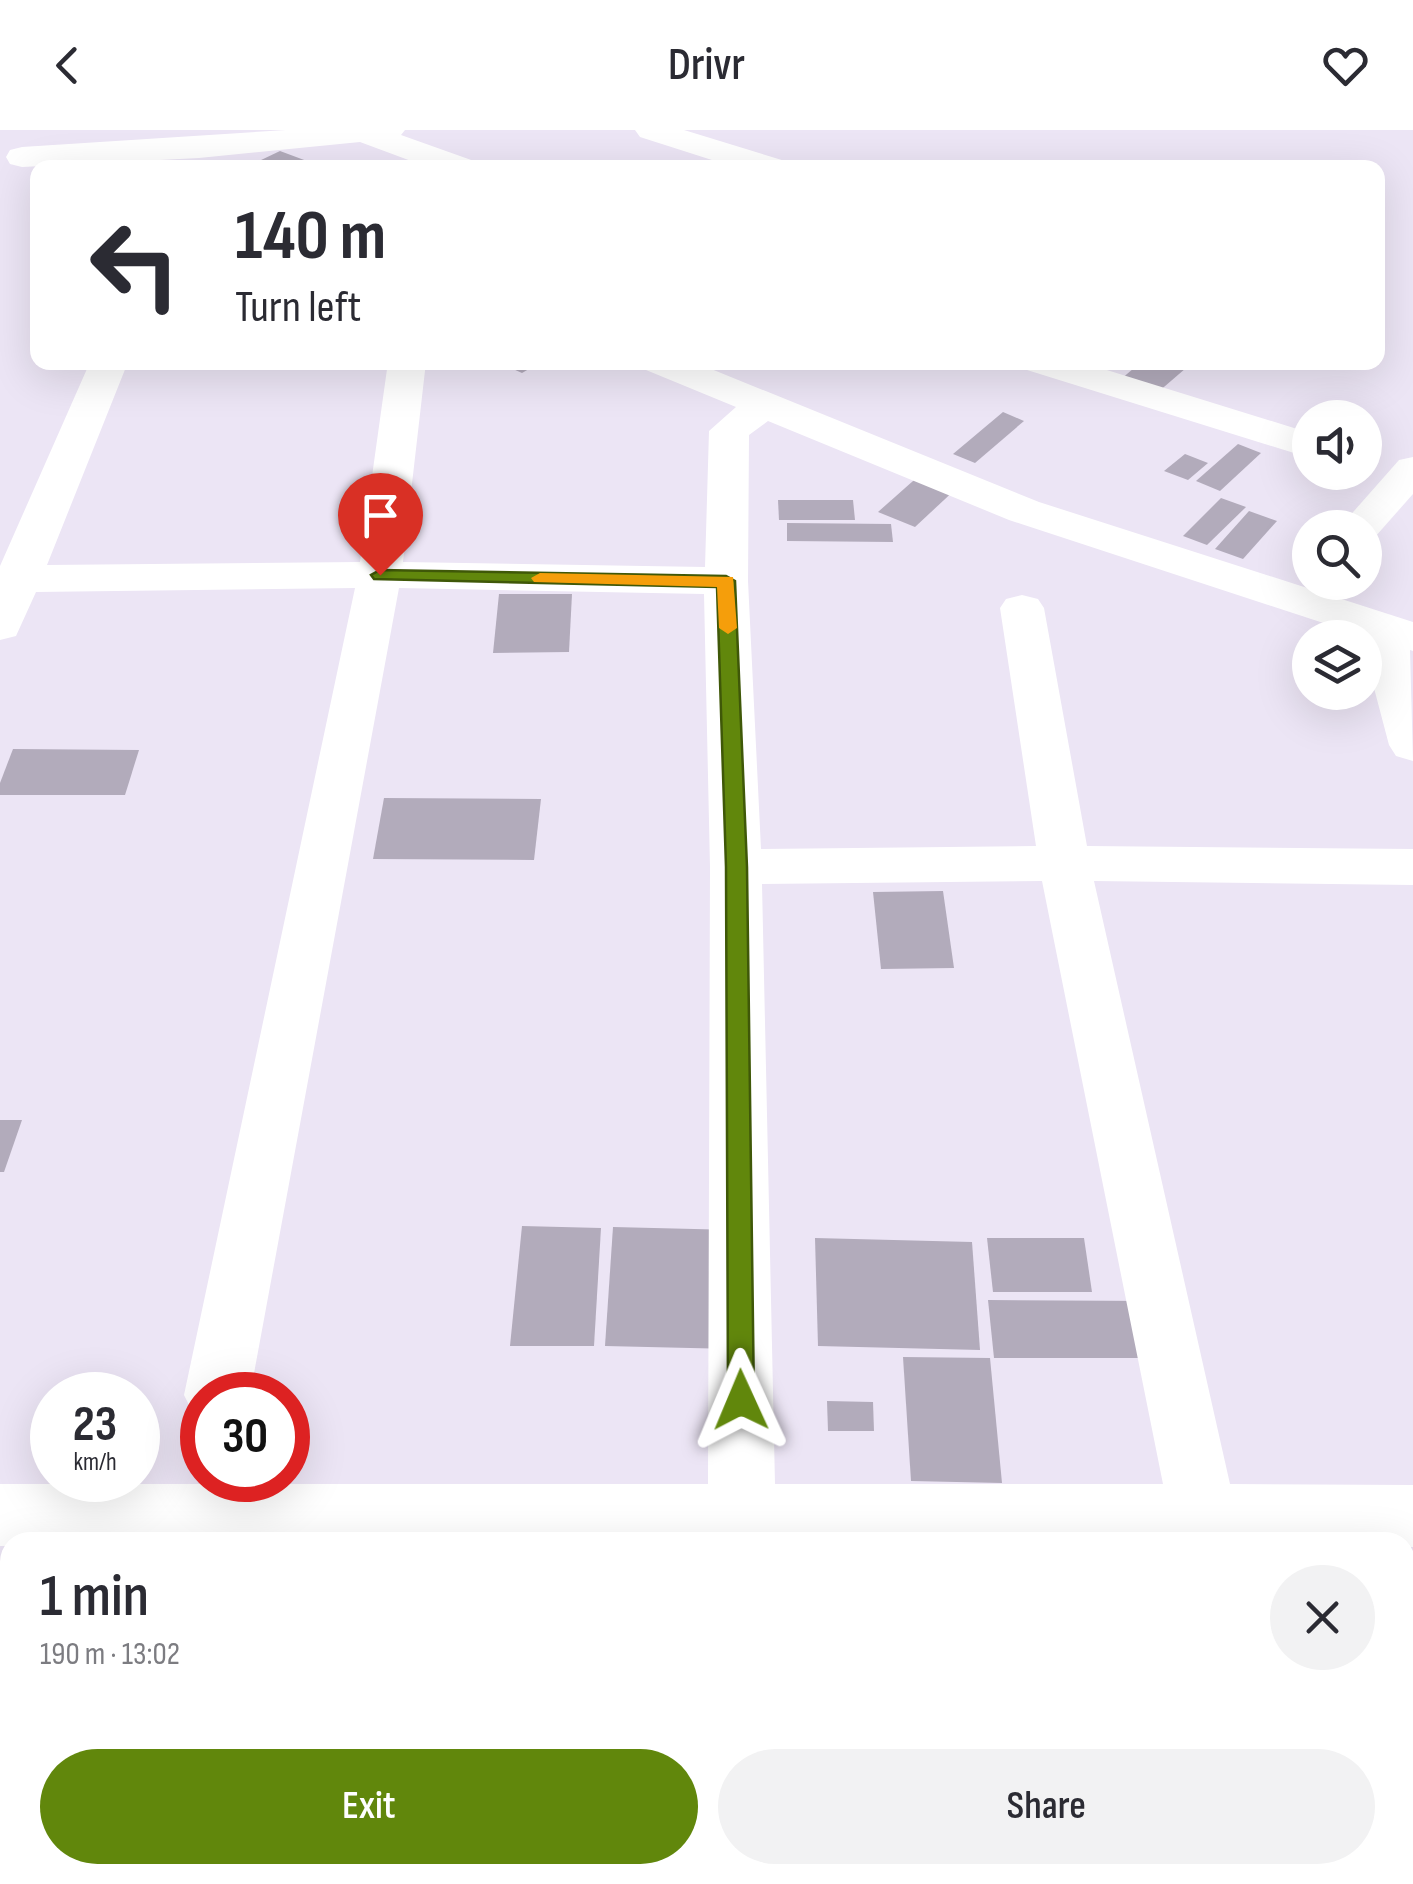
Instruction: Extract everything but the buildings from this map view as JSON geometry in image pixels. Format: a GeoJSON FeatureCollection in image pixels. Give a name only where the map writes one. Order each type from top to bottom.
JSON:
{"type":"FeatureCollection","features":[{"type":"Feature","properties":{"kind":"street"},"geometry":{"type":"LineString","coordinates":[[652,130],[748,160]]}},
{"type":"Feature","properties":{"kind":"street"},"geometry":{"type":"LineString","coordinates":[[22,157],[199,148],[375,131],[443,160]]}},
{"type":"Feature","properties":{"kind":"street"},"geometry":{"type":"LineString","coordinates":[[0,626],[10,579],[105,370]]}},
{"type":"Feature","properties":{"kind":"street"},"geometry":{"type":"LineString","coordinates":[[222,1372],[380,575],[405,370]]}},
{"type":"Feature","properties":{"kind":"street"},"geometry":{"type":"LineString","coordinates":[[691,370],[756,386],[1024,511],[1292,589]]}},
{"type":"Feature","properties":{"kind":"street"},"geometry":{"type":"LineString","coordinates":[[1066,370],[1292,440]]}},
{"type":"Feature","properties":{"kind":"street"},"geometry":{"type":"LineString","coordinates":[[742,1528],[736,867],[726,581],[729,431],[756,386]]}},
{"type":"Feature","properties":{"kind":"street"},"geometry":{"type":"LineString","coordinates":[[1376,510],[1413,469],[1382,462]]}},
{"type":"Feature","properties":{"kind":"street"},"geometry":{"type":"LineString","coordinates":[[10,579],[380,575],[726,581]]}},
{"type":"Feature","properties":{"kind":"street"},"geometry":{"type":"LineString","coordinates":[[1321,600],[1397,633],[1413,745]]}},
{"type":"Feature","properties":{"kind":"street"},"geometry":{"type":"LineString","coordinates":[[1022,608],[1064,863],[1206,1530]]}},
{"type":"Feature","properties":{"kind":"street"},"geometry":{"type":"LineString","coordinates":[[736,867],[1064,863],[1413,867]]}},
{"type":"Feature","properties":{"kind":"street"},"geometry":{"type":"LineString","coordinates":[[0,1516],[218,1510],[742,1528],[1206,1530],[1413,1516]]}},
{"type":"Feature","properties":{"kind":"slow traffic"},"geometry":{"type":"LineString","coordinates":[[540,578],[726,581],[728,628]]}},
{"type":"Feature","properties":{"kind":"route"},"geometry":{"type":"LineString","coordinates":[[380,575],[726,581],[736,867],[741,1400]]}}]}
